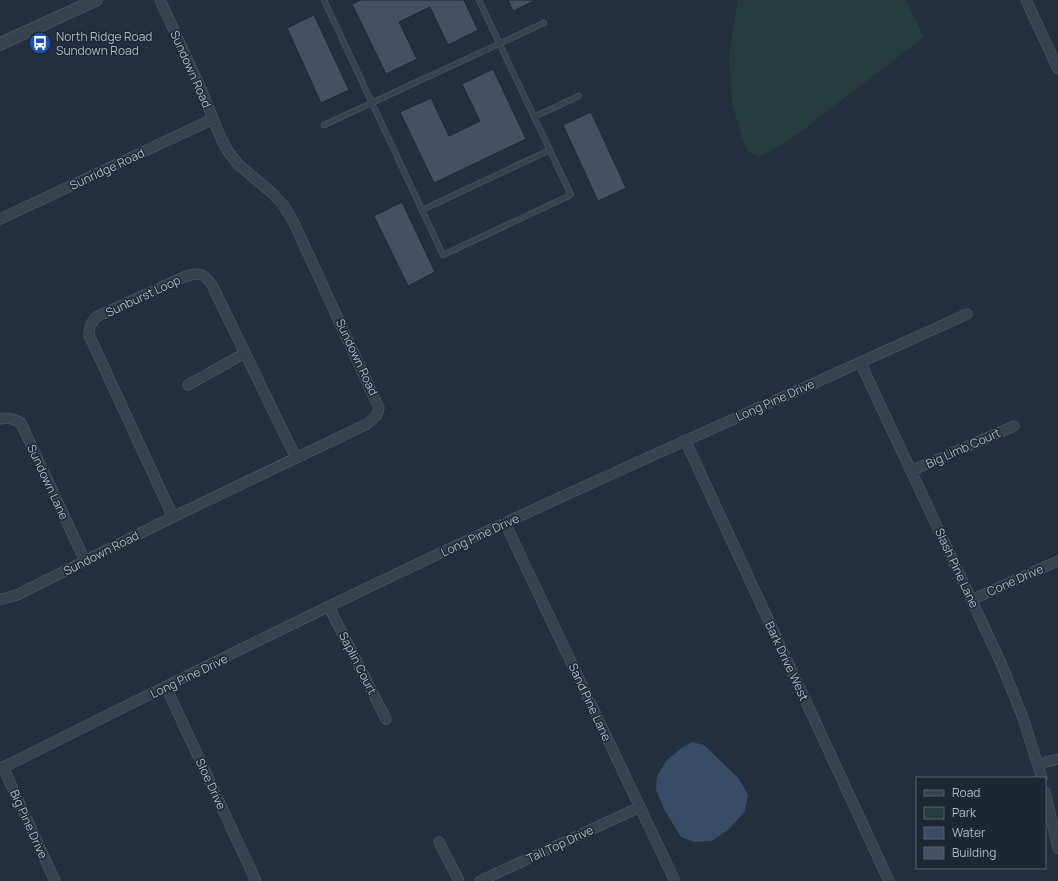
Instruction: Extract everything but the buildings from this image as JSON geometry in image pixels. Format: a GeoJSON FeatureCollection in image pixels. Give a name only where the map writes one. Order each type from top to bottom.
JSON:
{"type":"FeatureCollection","features":[{"type":"Feature","properties":{"kind":"street"},"geometry":{"type":"LineString","coordinates":[[0,44],[96,0]]}},
{"type":"Feature","properties":{"kind":"street","name":"Sundown Road"},"geometry":{"type":"LineString","coordinates":[[0,599],[3,600],[18,595],[173,517],[368,424],[377,416],[379,408],[294,223],[284,206],[273,194],[246,172],[227,150],[160,0]]}},
{"type":"Feature","properties":{"kind":"street"},"geometry":{"type":"LineString","coordinates":[[1026,0],[1055,52],[1058,69]]}},
{"type":"Feature","properties":{"kind":"street","name":"Sunridge Road"},"geometry":{"type":"LineString","coordinates":[[0,219],[213,119]]}},
{"type":"Feature","properties":{"kind":"street","name":"Sunburst Loop"},"geometry":{"type":"LineString","coordinates":[[173,517],[89,335],[91,322],[96,318],[184,277],[192,274],[202,274],[206,276],[212,284],[296,458]]}},
{"type":"Feature","properties":{"kind":"street","name":"Long Pine Drive"},"geometry":{"type":"LineString","coordinates":[[2,768],[505,523],[685,440],[967,314]]}},
{"type":"Feature","properties":{"kind":"street"},"geometry":{"type":"LineString","coordinates":[[188,385],[245,353]]}},
{"type":"Feature","properties":{"kind":"street","name":"Slash Pine Lane"},"geometry":{"type":"LineString","coordinates":[[860,362],[1001,663],[1022,715],[1042,777]]}},
{"type":"Feature","properties":{"kind":"street","name":"Sundown Lane"},"geometry":{"type":"LineString","coordinates":[[0,419],[11,418],[21,423],[84,561]]}},
{"type":"Feature","properties":{"kind":"street","name":"Big Limb Court"},"geometry":{"type":"LineString","coordinates":[[911,471],[1014,426]]}},
{"type":"Feature","properties":{"kind":"street","name":"Bark Drive West"},"geometry":{"type":"LineString","coordinates":[[685,440],[889,881]]}},
{"type":"Feature","properties":{"kind":"street","name":"Sand Pine Lane"},"geometry":{"type":"LineString","coordinates":[[505,523],[675,881]]}},
{"type":"Feature","properties":{"kind":"street","name":"Cone Drive"},"geometry":{"type":"LineString","coordinates":[[971,600],[1058,561]]}},
{"type":"Feature","properties":{"kind":"street","name":"Saplin Court"},"geometry":{"type":"LineString","coordinates":[[330,607],[386,719]]}},
{"type":"Feature","properties":{"kind":"street","name":"Sloe Drive"},"geometry":{"type":"LineString","coordinates":[[166,687],[256,881]]}},
{"type":"Feature","properties":{"kind":"street"},"geometry":{"type":"LineString","coordinates":[[1038,764],[1058,759]]}},
{"type":"Feature","properties":{"kind":"street","name":"Big Pine Drive"},"geometry":{"type":"LineString","coordinates":[[2,768],[55,881]]}},
{"type":"Feature","properties":{"kind":"street"},"geometry":{"type":"LineString","coordinates":[[1046,796],[1058,848]]}},
{"type":"Feature","properties":{"kind":"street","name":"Tall Top Drive"},"geometry":{"type":"LineString","coordinates":[[480,881],[640,807]]}},
{"type":"Feature","properties":{"kind":"street"},"geometry":{"type":"LineString","coordinates":[[439,842],[460,881]]}},
{"type":"Feature","properties":{"kind":"lane"},"geometry":{"type":"LineString","coordinates":[[324,0],[443,255],[571,195],[479,0]]}},
{"type":"Feature","properties":{"kind":"lane"},"geometry":{"type":"LineString","coordinates":[[324,125],[544,23]]}},
{"type":"Feature","properties":{"kind":"lane"},"geometry":{"type":"LineString","coordinates":[[534,117],[580,96]]}},
{"type":"Feature","properties":{"kind":"lane"},"geometry":{"type":"LineString","coordinates":[[422,210],[550,150]]}},
{"type":"Feature","properties":{"kind":"green space"},"geometry":{"type":"Polygon","coordinates":[[[738,0],[906,0],[924,37],[791,139],[760,157],[746,150],[732,104],[729,55],[738,0]]]}},
{"type":"Feature","properties":{"kind":"water"},"geometry":{"type":"Polygon","coordinates":[[[692,742],[704,745],[739,779],[748,795],[745,811],[729,829],[712,841],[694,842],[681,837],[665,811],[656,790],[657,776],[668,759],[692,742]]]}},
{"type":"Feature","properties":{"kind":"place","name":"North Ridge Road Sundown Road"},"geometry":{"type":"Point","coordinates":[40,43]}}]}
